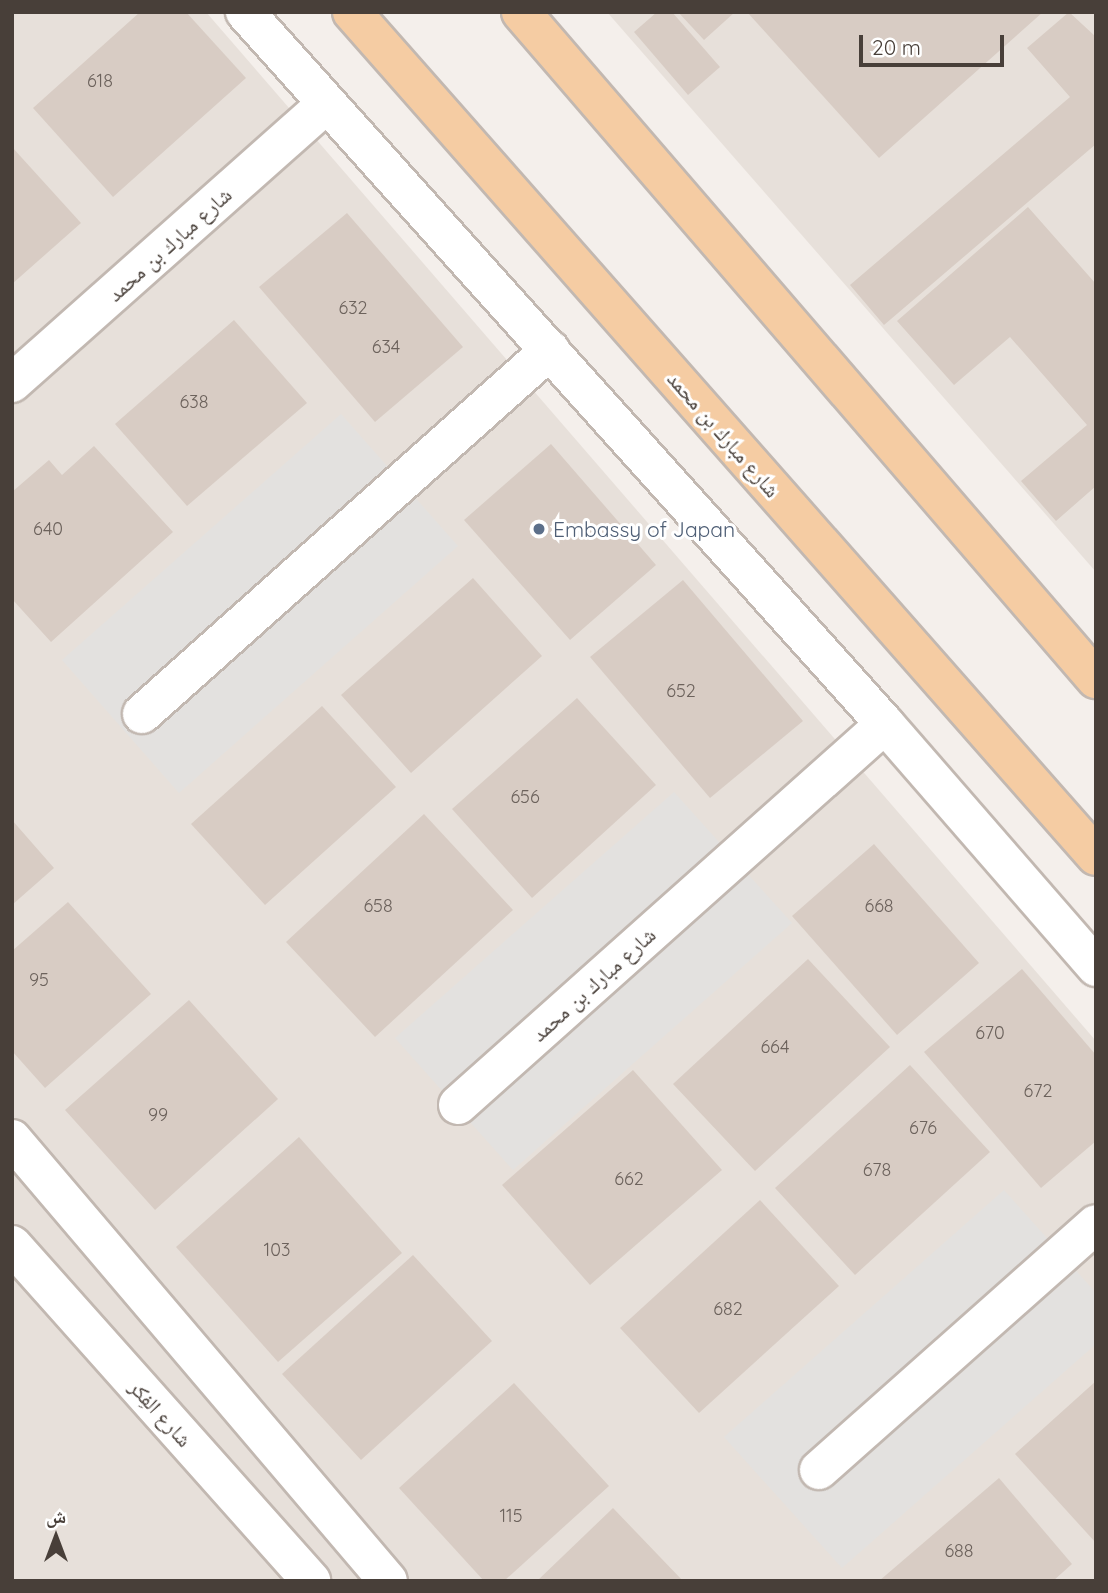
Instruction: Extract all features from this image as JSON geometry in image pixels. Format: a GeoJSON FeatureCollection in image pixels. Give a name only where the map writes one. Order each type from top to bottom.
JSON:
{"type":"FeatureCollection","features":[{"type":"Feature","properties":{"kind":"main road","name":"شارع مبارك بن محمد"},"geometry":{"type":"LineString","coordinates":[[352,12],[1096,856]]}},
{"type":"Feature","properties":{"kind":"main road"},"geometry":{"type":"LineString","coordinates":[[521,12],[1096,679]]}},
{"type":"Feature","properties":{"kind":"street"},"geometry":{"type":"LineString","coordinates":[[245,12],[885,724],[1096,967]]}},
{"type":"Feature","properties":{"kind":"street","name":"شارع مبارك بن محمد"},"geometry":{"type":"LineString","coordinates":[[12,383],[326,104]]}},
{"type":"Feature","properties":{"kind":"street"},"geometry":{"type":"LineString","coordinates":[[142,714],[550,350]]}},
{"type":"Feature","properties":{"kind":"street","name":"شارع مبارك بن محمد"},"geometry":{"type":"LineString","coordinates":[[458,1105],[885,724]]}},
{"type":"Feature","properties":{"kind":"street"},"geometry":{"type":"LineString","coordinates":[[12,1139],[388,1581]]}},
{"type":"Feature","properties":{"kind":"street"},"geometry":{"type":"LineString","coordinates":[[820,1469],[1096,1224]]}},
{"type":"Feature","properties":{"kind":"street","name":"شارع الفِكر"},"geometry":{"type":"LineString","coordinates":[[12,1245],[311,1581]]}},
{"type":"Feature","properties":{"kind":"shaded area"},"geometry":{"type":"Polygon","coordinates":[[[12,12],[206,12],[1096,1041],[1096,1581],[12,1581],[12,12]]]}},
{"type":"Feature","properties":{"kind":"shaded area"},"geometry":{"type":"Polygon","coordinates":[[[607,12],[1096,12],[1096,572],[607,12]]]}},
{"type":"Feature","properties":{"kind":"shaded area"},"geometry":{"type":"Polygon","coordinates":[[[341,414],[458,546],[179,793],[62,660],[341,414]]]}},
{"type":"Feature","properties":{"kind":"shaded area"},"geometry":{"type":"Polygon","coordinates":[[[674,792],[792,923],[513,1170],[395,1038],[674,792]]]}},
{"type":"Feature","properties":{"kind":"shaded area"},"geometry":{"type":"Polygon","coordinates":[[[1004,1190],[1096,1293],[1096,1344],[842,1568],[724,1437],[1004,1190]]]}},
{"type":"Feature","properties":{"kind":"building"},"geometry":{"type":"Polygon","coordinates":[[[140,12],[186,12],[246,78],[113,197],[33,108],[140,12]]]}},
{"type":"Feature","properties":{"kind":"building"},"geometry":{"type":"Polygon","coordinates":[[[657,12],[672,12],[720,67],[688,95],[634,32],[657,12]]]}},
{"type":"Feature","properties":{"kind":"building"},"geometry":{"type":"Polygon","coordinates":[[[678,12],[735,12],[704,40],[678,12]]]}},
{"type":"Feature","properties":{"kind":"building"},"geometry":{"type":"Polygon","coordinates":[[[747,12],[1043,12],[879,158],[747,12]]]}},
{"type":"Feature","properties":{"kind":"building"},"geometry":{"type":"Polygon","coordinates":[[[1069,12],[1096,37],[1096,144],[884,325],[850,285],[1070,97],[1027,48],[1069,12]]]}},
{"type":"Feature","properties":{"kind":"building"},"geometry":{"type":"Polygon","coordinates":[[[12,147],[81,223],[12,284],[12,147]]]}},
{"type":"Feature","properties":{"kind":"building"},"geometry":{"type":"Polygon","coordinates":[[[1028,207],[1096,284],[1096,486],[1056,521],[1021,481],[1087,425],[1010,337],[954,385],[897,321],[1028,207]]]}},
{"type":"Feature","properties":{"kind":"building"},"geometry":{"type":"Polygon","coordinates":[[[347,213],[463,347],[375,422],[259,287],[347,213]]]}},
{"type":"Feature","properties":{"kind":"building"},"geometry":{"type":"Polygon","coordinates":[[[234,320],[307,403],[187,506],[115,424],[234,320]]]}},
{"type":"Feature","properties":{"kind":"building"},"geometry":{"type":"Polygon","coordinates":[[[551,444],[656,565],[570,640],[464,520],[551,444]]]}},
{"type":"Feature","properties":{"kind":"building"},"geometry":{"type":"Polygon","coordinates":[[[94,446],[173,532],[51,642],[12,599],[12,492],[49,460],[62,475],[94,446]]]}},
{"type":"Feature","properties":{"kind":"building"},"geometry":{"type":"Polygon","coordinates":[[[473,578],[542,656],[411,773],[341,695],[473,578]]]}},
{"type":"Feature","properties":{"kind":"building"},"geometry":{"type":"Polygon","coordinates":[[[683,580],[803,721],[710,798],[590,657],[683,580]]]}},
{"type":"Feature","properties":{"kind":"building"},"geometry":{"type":"Polygon","coordinates":[[[577,698],[656,785],[532,898],[452,809],[577,698]]]}},
{"type":"Feature","properties":{"kind":"building"},"geometry":{"type":"Polygon","coordinates":[[[322,706],[396,787],[265,905],[191,824],[322,706]]]}},
{"type":"Feature","properties":{"kind":"building"},"geometry":{"type":"Polygon","coordinates":[[[424,814],[513,910],[375,1037],[286,942],[424,814]]]}},
{"type":"Feature","properties":{"kind":"building"},"geometry":{"type":"Polygon","coordinates":[[[12,820],[54,868],[12,905],[12,820]]]}},
{"type":"Feature","properties":{"kind":"building"},"geometry":{"type":"Polygon","coordinates":[[[874,844],[979,963],[897,1035],[792,916],[874,844]]]}},
{"type":"Feature","properties":{"kind":"building"},"geometry":{"type":"Polygon","coordinates":[[[68,902],[151,994],[45,1088],[12,1051],[12,951],[68,902]]]}},
{"type":"Feature","properties":{"kind":"building"},"geometry":{"type":"Polygon","coordinates":[[[808,959],[890,1047],[755,1171],[673,1084],[808,959]]]}},
{"type":"Feature","properties":{"kind":"building"},"geometry":{"type":"Polygon","coordinates":[[[1022,969],[1096,1055],[1096,1141],[1041,1188],[924,1052],[1022,969]]]}},
{"type":"Feature","properties":{"kind":"building"},"geometry":{"type":"Polygon","coordinates":[[[189,1000],[278,1099],[155,1210],[65,1110],[189,1000]]]}},
{"type":"Feature","properties":{"kind":"building"},"geometry":{"type":"Polygon","coordinates":[[[910,1065],[990,1152],[855,1275],[775,1188],[910,1065]]]}},
{"type":"Feature","properties":{"kind":"building"},"geometry":{"type":"Polygon","coordinates":[[[633,1070],[722,1170],[590,1285],[502,1185],[633,1070]]]}},
{"type":"Feature","properties":{"kind":"building"},"geometry":{"type":"Polygon","coordinates":[[[299,1137],[402,1253],[278,1362],[176,1247],[299,1137]]]}},
{"type":"Feature","properties":{"kind":"building"},"geometry":{"type":"Polygon","coordinates":[[[760,1200],[839,1286],[699,1413],[620,1328],[760,1200]]]}},
{"type":"Feature","properties":{"kind":"building"},"geometry":{"type":"Polygon","coordinates":[[[413,1255],[492,1341],[361,1460],[282,1374],[413,1255]]]}},
{"type":"Feature","properties":{"kind":"building"},"geometry":{"type":"Polygon","coordinates":[[[1096,1381],[1096,1543],[1015,1454],[1096,1381]]]}},
{"type":"Feature","properties":{"kind":"building"},"geometry":{"type":"Polygon","coordinates":[[[514,1383],[609,1486],[504,1581],[484,1581],[399,1488],[514,1383]]]}},
{"type":"Feature","properties":{"kind":"building"},"geometry":{"type":"Polygon","coordinates":[[[999,1478],[1072,1564],[1053,1581],[879,1581],[999,1478]]]}},
{"type":"Feature","properties":{"kind":"building"},"geometry":{"type":"Polygon","coordinates":[[[613,1508],[683,1581],[537,1581],[613,1508]]]}},
{"type":"Feature","properties":{"kind":"place","name":"Embassy of Japan"},"geometry":{"type":"Point","coordinates":[539,529]}}]}
